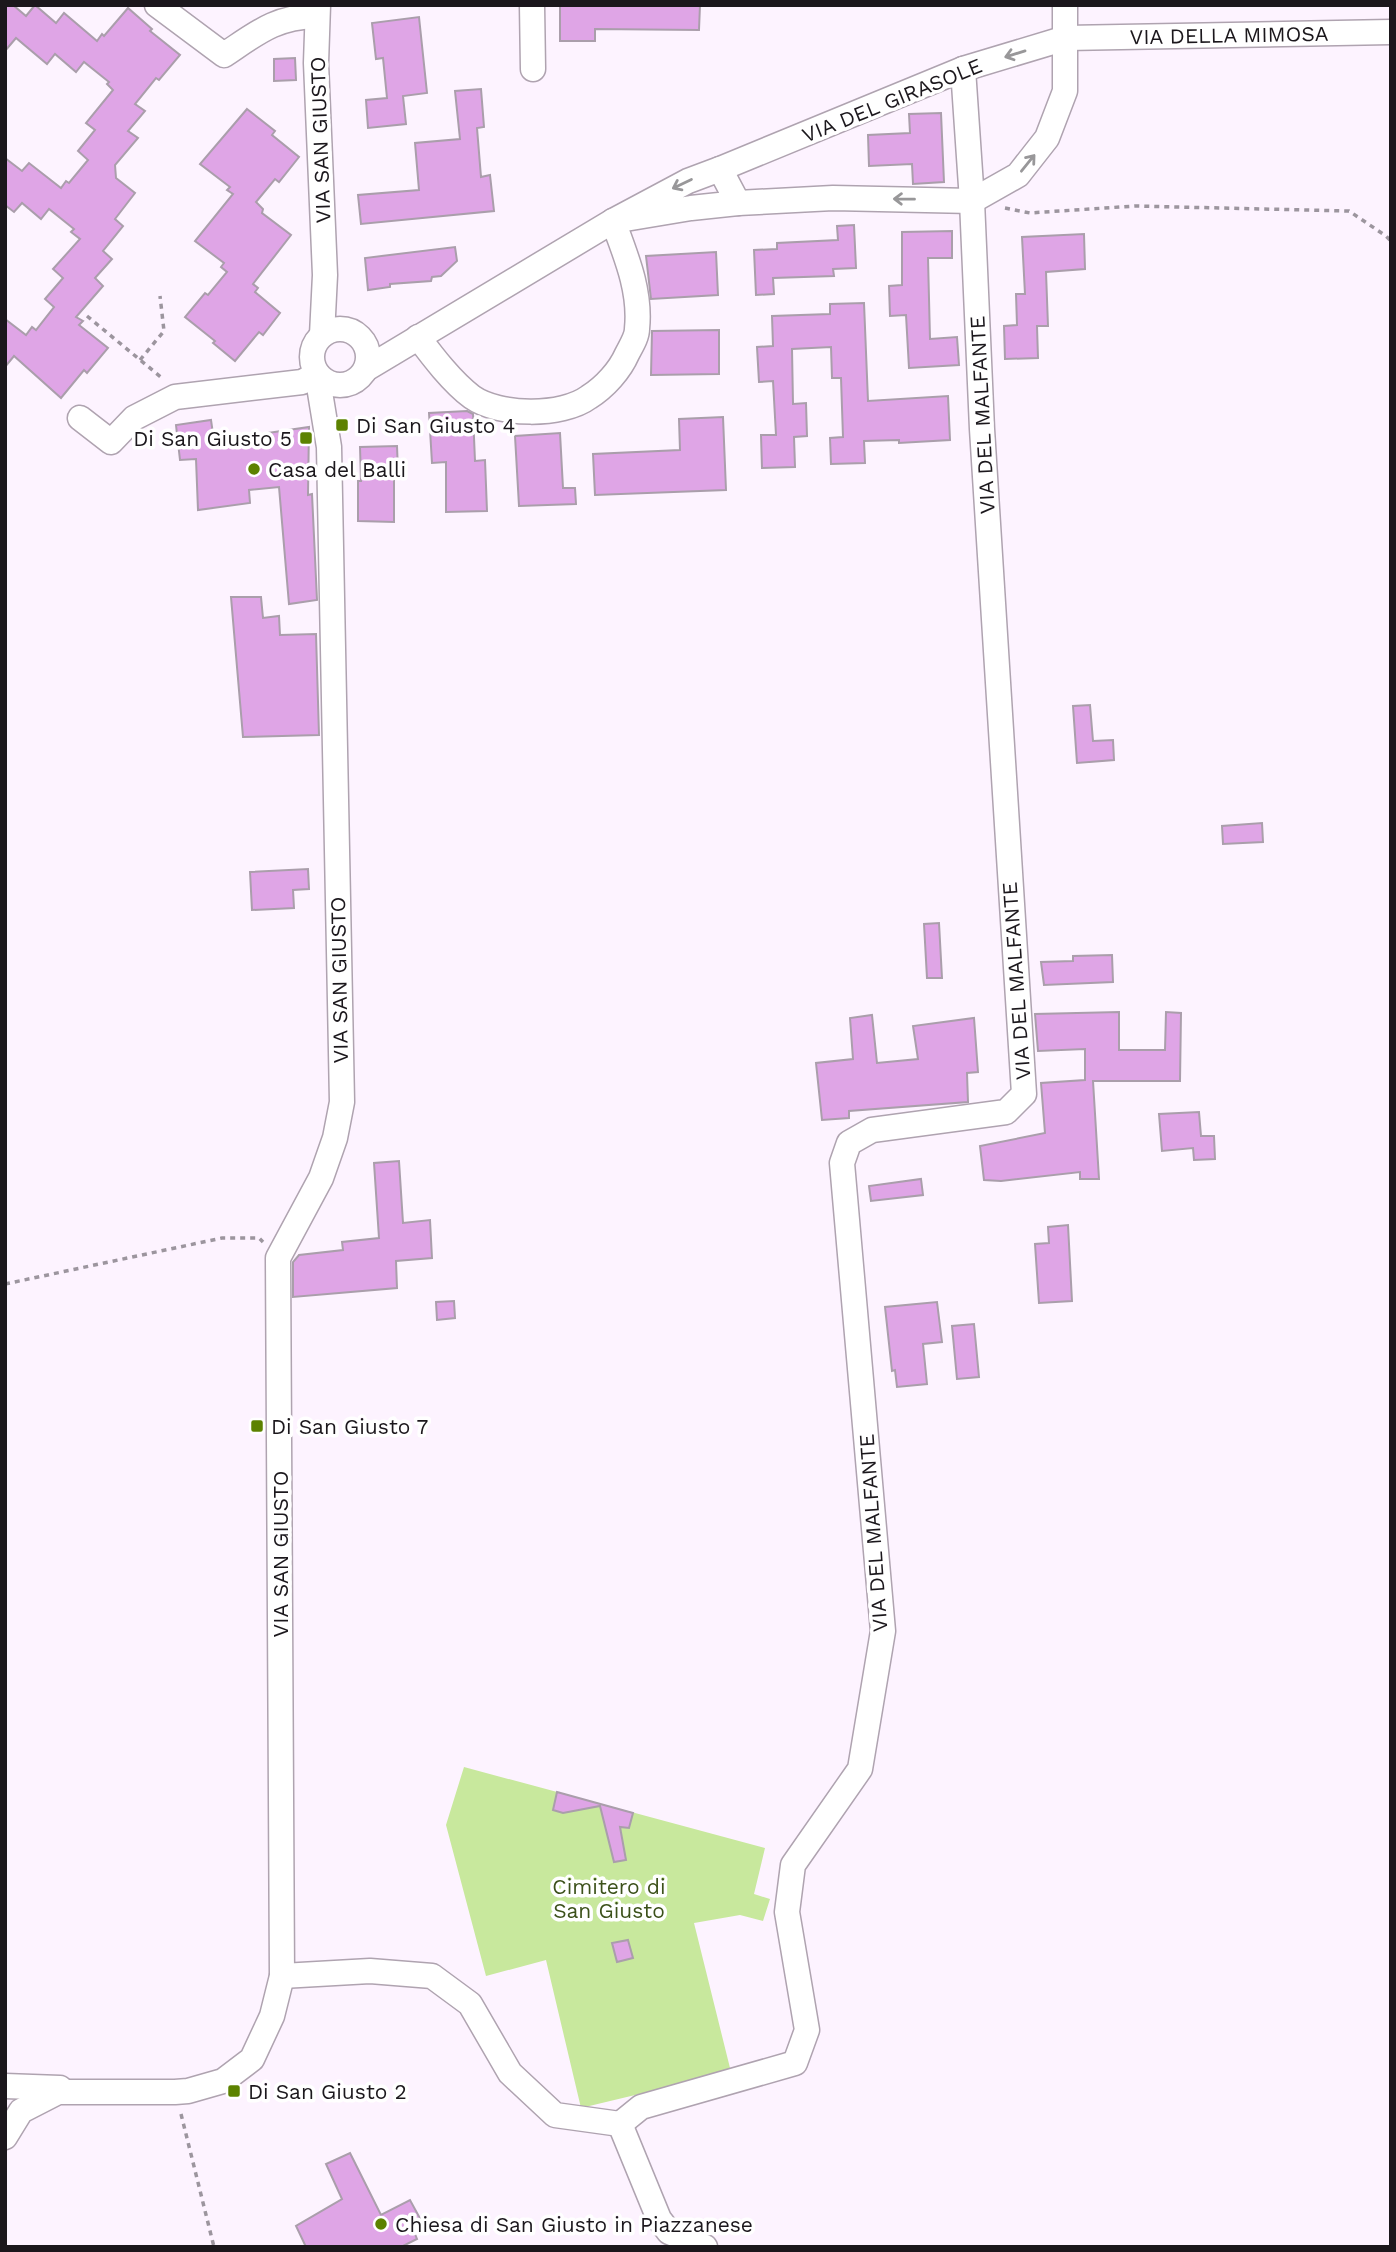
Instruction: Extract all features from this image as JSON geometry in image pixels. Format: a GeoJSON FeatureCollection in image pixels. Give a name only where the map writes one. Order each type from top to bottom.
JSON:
{"type":"FeatureCollection","features":[{"type":"Feature","properties":{"kind":"street"},"geometry":{"type":"LineString","coordinates":[[158,5],[225,55],[267,26],[317,11]]}},
{"type":"Feature","properties":{"kind":"street"},"geometry":{"type":"LineString","coordinates":[[532,5],[533,69]]}},
{"type":"Feature","properties":{"kind":"street"},"geometry":{"type":"LineString","coordinates":[[963,69],[972,201],[1018,175],[1047,138],[1065,92],[1065,5]]}},
{"type":"Feature","properties":{"kind":"street","name":"VIA SAN GIUSTO"},"geometry":{"type":"LineString","coordinates":[[317,11],[326,275],[323,335]]}},
{"type":"Feature","properties":{"kind":"street","name":"VIA DELLA MIMOSA"},"geometry":{"type":"LineString","coordinates":[[1066,38],[1391,33]]}},
{"type":"Feature","properties":{"kind":"street","name":"VIA DEL GIRASOLE"},"geometry":{"type":"LineString","coordinates":[[366,369],[613,221],[688,181],[963,69],[1066,38]]}},
{"type":"Feature","properties":{"kind":"street"},"geometry":{"type":"LineString","coordinates":[[720,169],[738,203]]}},
{"type":"Feature","properties":{"kind":"street","name":"VIA DEL GIRASOLE"},"geometry":{"type":"LineString","coordinates":[[613,221],[738,203],[832,198],[972,201]]}},
{"type":"Feature","properties":{"kind":"street","name":"VIA DEL MALFANTE"},"geometry":{"type":"LineString","coordinates":[[621,2124],[641,2107],[795,2063],[807,2029],[787,1912],[793,1865],[860,1769],[883,1631],[842,1163],[849,1143],[872,1130],[1006,1112],[1024,1094],[982,429],[972,201]]}},
{"type":"Feature","properties":{"kind":"street"},"geometry":{"type":"LineString","coordinates":[[418,337],[434,359],[472,397],[506,411],[556,410],[588,398],[621,367],[637,332],[638,297],[613,221]]}},
{"type":"Feature","properties":{"kind":"street","name":"VIA SAN GIUSTO"},"geometry":{"type":"LineString","coordinates":[[326,275],[354,334]]}},
{"type":"Feature","properties":{"kind":"street"},"geometry":{"type":"LineString","coordinates":[[333,330],[354,334],[368,352],[366,369],[356,380],[344,386],[328,383],[317,374],[312,363],[316,342],[333,330]]}},
{"type":"Feature","properties":{"kind":"street","name":"VIA DEL GIRASOLE"},"geometry":{"type":"LineString","coordinates":[[354,334],[418,337]]}},
{"type":"Feature","properties":{"kind":"street"},"geometry":{"type":"LineString","coordinates":[[80,418],[111,442],[134,418],[175,397],[302,382],[317,374]]}},
{"type":"Feature","properties":{"kind":"street","name":"VIA SAN GIUSTO"},"geometry":{"type":"LineString","coordinates":[[5,2137],[13,2105],[58,2092],[175,2092],[223,2081],[252,2059],[272,2016],[282,1976],[278,1258],[321,1178],[335,1138],[342,1102],[330,447],[317,374]]}},
{"type":"Feature","properties":{"kind":"street","name":"VIA SAN GIUSTO"},"geometry":{"type":"LineString","coordinates":[[330,447],[344,386]]}},
{"type":"Feature","properties":{"kind":"street"},"geometry":{"type":"LineString","coordinates":[[282,1976],[370,1971],[432,1976],[470,2004],[510,2073],[555,2115],[621,2124],[659,2219],[669,2232],[705,2247]]}},
{"type":"Feature","properties":{"kind":"street"},"geometry":{"type":"LineString","coordinates":[[5,2085],[103,2091]]}},
{"type":"Feature","properties":{"kind":"path"},"geometry":{"type":"LineString","coordinates":[[972,201],[1030,213],[1135,206],[1349,211],[1391,241]]}},
{"type":"Feature","properties":{"kind":"path"},"geometry":{"type":"LineString","coordinates":[[140,360],[164,331],[160,296]]}},
{"type":"Feature","properties":{"kind":"path"},"geometry":{"type":"LineString","coordinates":[[87,316],[164,380],[175,397]]}},
{"type":"Feature","properties":{"kind":"path"},"geometry":{"type":"LineString","coordinates":[[5,1284],[222,1238],[259,1238],[278,1258]]}},
{"type":"Feature","properties":{"kind":"path"},"geometry":{"type":"LineString","coordinates":[[175,2092],[214,2247]]}},
{"type":"Feature","properties":{"kind":"green space","name":"Cimitero di San Giusto"},"geometry":{"type":"Polygon","coordinates":[[[464,1767],[765,1848],[754,1894],[770,1899],[763,1921],[740,1915],[694,1923],[731,2072],[581,2108],[546,1960],[486,1976],[446,1825],[464,1767]]]}},
{"type":"Feature","properties":{"kind":"building"},"geometry":{"type":"Polygon","coordinates":[[[5,5],[13,5],[26,16],[35,5],[56,23],[64,13],[97,41],[128,8],[152,29],[150,31],[180,55],[159,80],[156,78],[135,104],[145,111],[128,131],[138,138],[115,165],[116,178],[135,193],[115,219],[123,226],[103,251],[112,259],[95,278],[103,286],[76,317],[83,321],[79,325],[108,348],[87,373],[84,370],[61,398],[14,356],[5,367],[5,319],[26,335],[32,327],[36,330],[54,307],[45,299],[63,278],[53,269],[80,239],[71,232],[74,229],[49,209],[41,219],[22,203],[14,212],[5,205],[5,158],[22,171],[29,163],[61,188],[66,181],[69,183],[88,160],[78,151],[95,130],[86,123],[113,90],[107,84],[109,82],[84,62],[76,72],[55,54],[47,64],[16,38],[5,51],[5,5]]]}},
{"type":"Feature","properties":{"kind":"building"},"geometry":{"type":"Polygon","coordinates":[[[560,5],[700,5],[699,30],[595,29],[595,41],[560,41],[560,5]]]}},
{"type":"Feature","properties":{"kind":"building"},"geometry":{"type":"Polygon","coordinates":[[[419,17],[427,93],[403,96],[406,124],[368,128],[366,100],[387,98],[383,58],[376,59],[372,23],[419,17]]]}},
{"type":"Feature","properties":{"kind":"building"},"geometry":{"type":"Polygon","coordinates":[[[295,58],[296,80],[274,81],[274,59],[295,58]]]}},
{"type":"Feature","properties":{"kind":"building"},"geometry":{"type":"Polygon","coordinates":[[[481,89],[484,127],[477,128],[481,177],[490,175],[494,211],[361,224],[358,195],[419,190],[415,143],[460,139],[455,91],[481,89]]]}},
{"type":"Feature","properties":{"kind":"building"},"geometry":{"type":"Polygon","coordinates":[[[247,109],[275,131],[272,135],[299,157],[279,182],[275,179],[256,202],[263,209],[262,213],[291,235],[253,284],[258,288],[255,292],[280,313],[263,335],[259,332],[235,361],[185,317],[227,272],[221,267],[224,263],[195,241],[233,194],[227,190],[230,187],[200,164],[247,109]]]}},
{"type":"Feature","properties":{"kind":"building"},"geometry":{"type":"Polygon","coordinates":[[[941,113],[944,182],[913,184],[912,164],[869,166],[868,135],[910,133],[909,114],[941,113]]]}},
{"type":"Feature","properties":{"kind":"building"},"geometry":{"type":"Polygon","coordinates":[[[854,225],[856,268],[833,269],[834,276],[773,278],[774,294],[756,295],[754,250],[777,249],[777,243],[838,240],[837,226],[854,225]]]}},
{"type":"Feature","properties":{"kind":"building"},"geometry":{"type":"Polygon","coordinates":[[[952,231],[952,258],[928,258],[930,339],[957,337],[959,365],[909,368],[906,315],[890,316],[889,286],[902,285],[902,232],[952,231]]]}},
{"type":"Feature","properties":{"kind":"building"},"geometry":{"type":"Polygon","coordinates":[[[1084,234],[1085,269],[1046,272],[1048,326],[1037,326],[1038,358],[1005,359],[1004,326],[1017,325],[1016,294],[1025,294],[1022,237],[1084,234]]]}},
{"type":"Feature","properties":{"kind":"building"},"geometry":{"type":"Polygon","coordinates":[[[455,247],[457,261],[441,276],[432,277],[431,281],[390,284],[390,287],[368,290],[365,258],[455,247]]]}},
{"type":"Feature","properties":{"kind":"building"},"geometry":{"type":"Polygon","coordinates":[[[716,252],[718,295],[651,299],[646,256],[716,252]]]}},
{"type":"Feature","properties":{"kind":"building"},"geometry":{"type":"Polygon","coordinates":[[[864,303],[868,401],[948,396],[950,440],[899,443],[899,440],[864,441],[865,463],[831,464],[830,438],[843,437],[841,378],[832,378],[831,347],[792,349],[793,404],[806,403],[807,436],[794,437],[795,467],[762,468],[761,435],[776,435],[773,381],[759,382],[757,347],[773,346],[772,316],[830,314],[830,304],[864,303]]]}},
{"type":"Feature","properties":{"kind":"building"},"geometry":{"type":"Polygon","coordinates":[[[719,330],[719,374],[651,375],[652,331],[719,330]]]}},
{"type":"Feature","properties":{"kind":"building"},"geometry":{"type":"Polygon","coordinates":[[[467,411],[473,414],[475,461],[485,460],[487,511],[446,512],[446,462],[432,463],[429,413],[467,411]]]}},
{"type":"Feature","properties":{"kind":"building"},"geometry":{"type":"Polygon","coordinates":[[[723,417],[726,490],[595,495],[593,454],[680,450],[679,419],[723,417]]]}},
{"type":"Feature","properties":{"kind":"building"},"geometry":{"type":"Polygon","coordinates":[[[211,420],[214,441],[309,427],[308,495],[312,494],[317,600],[289,604],[279,487],[249,490],[250,503],[198,510],[196,459],[180,460],[176,425],[211,420]]]}},
{"type":"Feature","properties":{"kind":"building"},"geometry":{"type":"Polygon","coordinates":[[[560,433],[563,488],[575,488],[576,504],[519,506],[515,436],[560,433]]]}},
{"type":"Feature","properties":{"kind":"building"},"geometry":{"type":"Polygon","coordinates":[[[397,446],[394,522],[358,521],[360,447],[397,446]]]}},
{"type":"Feature","properties":{"kind":"building"},"geometry":{"type":"Polygon","coordinates":[[[231,597],[261,597],[263,618],[279,616],[280,635],[316,634],[319,735],[243,737],[231,597]]]}},
{"type":"Feature","properties":{"kind":"building"},"geometry":{"type":"Polygon","coordinates":[[[1090,705],[1093,741],[1113,740],[1114,760],[1077,763],[1073,706],[1090,705]]]}},
{"type":"Feature","properties":{"kind":"building"},"geometry":{"type":"Polygon","coordinates":[[[1262,823],[1263,842],[1223,844],[1222,826],[1262,823]]]}},
{"type":"Feature","properties":{"kind":"building"},"geometry":{"type":"Polygon","coordinates":[[[308,869],[309,889],[293,890],[294,908],[252,910],[250,872],[308,869]]]}},
{"type":"Feature","properties":{"kind":"building"},"geometry":{"type":"Polygon","coordinates":[[[939,923],[942,978],[927,978],[924,924],[939,923]]]}},
{"type":"Feature","properties":{"kind":"building"},"geometry":{"type":"Polygon","coordinates":[[[1112,955],[1113,982],[1044,985],[1041,962],[1073,961],[1073,956],[1112,955]]]}},
{"type":"Feature","properties":{"kind":"building"},"geometry":{"type":"Polygon","coordinates":[[[1119,1012],[1119,1050],[1165,1050],[1166,1012],[1181,1013],[1180,1081],[1093,1081],[1099,1179],[1080,1179],[1080,1172],[1001,1181],[984,1180],[980,1146],[1045,1133],[1041,1083],[1085,1080],[1085,1049],[1038,1051],[1035,1014],[1119,1012]]]}},
{"type":"Feature","properties":{"kind":"building"},"geometry":{"type":"Polygon","coordinates":[[[872,1015],[877,1063],[918,1059],[913,1026],[974,1018],[978,1072],[967,1073],[968,1102],[849,1111],[849,1118],[822,1120],[816,1063],[853,1059],[850,1018],[872,1015]]]}},
{"type":"Feature","properties":{"kind":"building"},"geometry":{"type":"Polygon","coordinates":[[[1199,1112],[1201,1136],[1214,1136],[1215,1159],[1194,1160],[1193,1148],[1162,1151],[1159,1114],[1199,1112]]]}},
{"type":"Feature","properties":{"kind":"building"},"geometry":{"type":"Polygon","coordinates":[[[399,1161],[403,1223],[430,1220],[432,1258],[396,1261],[397,1288],[293,1297],[293,1262],[299,1255],[343,1250],[342,1242],[379,1238],[374,1163],[399,1161]]]}},
{"type":"Feature","properties":{"kind":"building"},"geometry":{"type":"Polygon","coordinates":[[[921,1179],[923,1195],[871,1201],[869,1186],[921,1179]]]}},
{"type":"Feature","properties":{"kind":"building"},"geometry":{"type":"Polygon","coordinates":[[[1068,1225],[1072,1301],[1039,1303],[1035,1244],[1049,1243],[1048,1227],[1068,1225]]]}},
{"type":"Feature","properties":{"kind":"building"},"geometry":{"type":"Polygon","coordinates":[[[454,1301],[455,1318],[437,1320],[436,1302],[454,1301]]]}},
{"type":"Feature","properties":{"kind":"building"},"geometry":{"type":"Polygon","coordinates":[[[937,1302],[942,1342],[923,1344],[927,1384],[897,1387],[895,1370],[892,1371],[885,1307],[937,1302]]]}},
{"type":"Feature","properties":{"kind":"building"},"geometry":{"type":"Polygon","coordinates":[[[974,1324],[979,1377],[957,1379],[952,1326],[974,1324]]]}},
{"type":"Feature","properties":{"kind":"building"},"geometry":{"type":"Polygon","coordinates":[[[557,1792],[633,1813],[629,1828],[620,1827],[626,1860],[614,1862],[600,1806],[563,1813],[553,1810],[557,1792]]]}},
{"type":"Feature","properties":{"kind":"building"},"geometry":{"type":"Polygon","coordinates":[[[628,1940],[633,1958],[617,1962],[612,1943],[628,1940]]]}},
{"type":"Feature","properties":{"kind":"building"},"geometry":{"type":"Polygon","coordinates":[[[350,2153],[381,2215],[410,2200],[422,2222],[416,2225],[419,2232],[415,2234],[417,2239],[401,2247],[306,2247],[296,2226],[342,2199],[326,2164],[350,2153]]]}},
{"type":"Feature","properties":{"kind":"place","name":"Di San Giusto 4"},"geometry":{"type":"Point","coordinates":[342,425]}},
{"type":"Feature","properties":{"kind":"place","name":"Di San Giusto 5"},"geometry":{"type":"Point","coordinates":[306,438]}},
{"type":"Feature","properties":{"kind":"place","name":"Casa del Balli"},"geometry":{"type":"Point","coordinates":[254,469]}},
{"type":"Feature","properties":{"kind":"place","name":"Di San Giusto 7"},"geometry":{"type":"Point","coordinates":[257,1426]}},
{"type":"Feature","properties":{"kind":"place","name":"Di San Giusto 2"},"geometry":{"type":"Point","coordinates":[234,2091]}},
{"type":"Feature","properties":{"kind":"place","name":"Chiesa di San Giusto in Piazzanese"},"geometry":{"type":"Point","coordinates":[381,2224]}}]}
